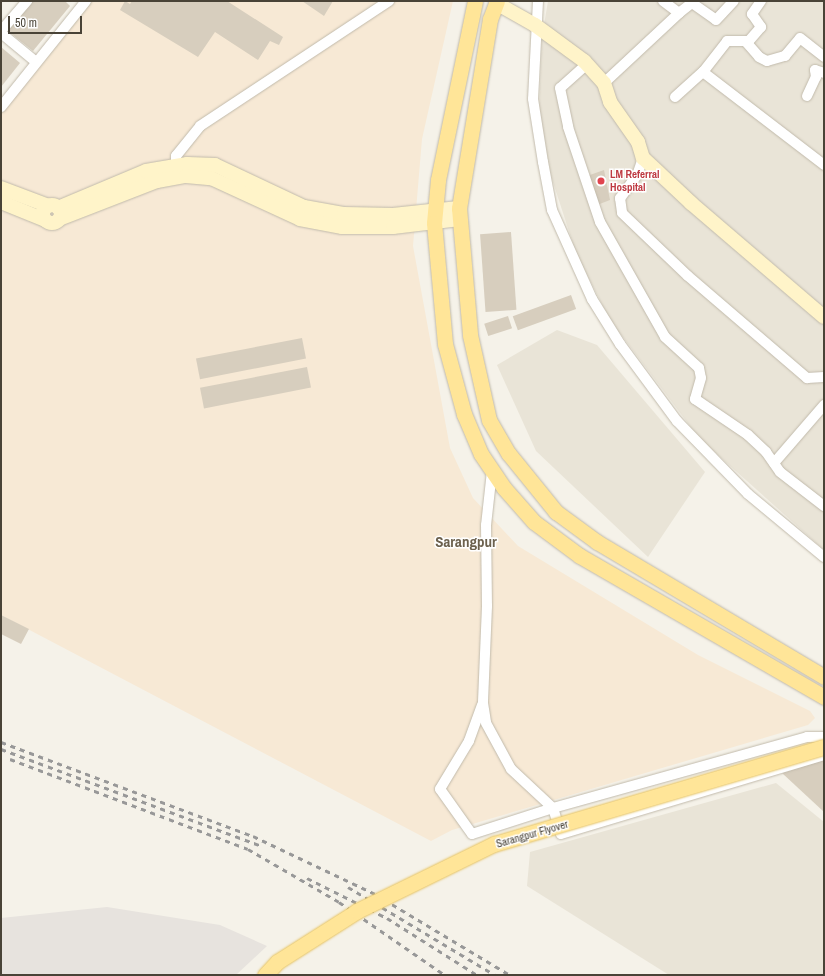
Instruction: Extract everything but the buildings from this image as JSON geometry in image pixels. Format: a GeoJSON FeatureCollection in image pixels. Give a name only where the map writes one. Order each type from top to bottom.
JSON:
{"type":"FeatureCollection","features":[{"type":"Feature","properties":{"kind":"main road"},"geometry":{"type":"LineString","coordinates":[[475,1],[438,180],[435,217],[445,344],[464,414],[481,454],[492,471],[534,522],[580,556],[824,697]]}},
{"type":"Feature","properties":{"kind":"main road"},"geometry":{"type":"LineString","coordinates":[[824,317],[691,203],[643,158],[638,142],[610,102],[604,83],[587,64],[535,25],[497,2],[490,18],[459,213],[470,335],[489,420],[531,485],[556,512],[597,542],[824,677]]}},
{"type":"Feature","properties":{"kind":"main road"},"geometry":{"type":"LineString","coordinates":[[1,202],[53,213],[146,171],[176,171],[211,178],[300,219],[342,227],[393,227],[459,213]]}},
{"type":"Feature","properties":{"kind":"main road"},"geometry":{"type":"LineString","coordinates":[[1,188],[53,213]]}},
{"type":"Feature","properties":{"kind":"main road","name":"Sarangpur Flyover"},"geometry":{"type":"LineString","coordinates":[[265,975],[277,962],[356,911],[494,844],[824,747]]}},
{"type":"Feature","properties":{"kind":"street"},"geometry":{"type":"LineString","coordinates":[[27,1],[1,32],[36,62]]}},
{"type":"Feature","properties":{"kind":"street"},"geometry":{"type":"LineString","coordinates":[[176,171],[176,156],[183,143],[200,126],[389,1]]}},
{"type":"Feature","properties":{"kind":"street"},"geometry":{"type":"LineString","coordinates":[[538,1],[535,25],[533,99],[552,210],[592,299],[620,344],[685,430],[748,494],[824,557]]}},
{"type":"Feature","properties":{"kind":"street"},"geometry":{"type":"LineString","coordinates":[[663,1],[679,13]]}},
{"type":"Feature","properties":{"kind":"street"},"geometry":{"type":"LineString","coordinates":[[675,97],[703,72],[727,41],[748,41],[761,27],[752,14],[761,1]]}},
{"type":"Feature","properties":{"kind":"street"},"geometry":{"type":"LineString","coordinates":[[1,107],[84,2]]}},
{"type":"Feature","properties":{"kind":"street"},"geometry":{"type":"LineString","coordinates":[[604,83],[692,2],[716,20],[729,2]]}},
{"type":"Feature","properties":{"kind":"street"},"geometry":{"type":"LineString","coordinates":[[748,41],[750,49],[767,61],[784,56],[800,38],[824,57]]}},
{"type":"Feature","properties":{"kind":"street"},"geometry":{"type":"LineString","coordinates":[[587,64],[560,88],[568,127],[600,222],[665,337],[699,368],[701,378],[695,399],[748,436],[774,463],[780,472],[824,506]]}},
{"type":"Feature","properties":{"kind":"street"},"geometry":{"type":"LineString","coordinates":[[807,96],[816,77],[815,70],[822,69]]}},
{"type":"Feature","properties":{"kind":"street"},"geometry":{"type":"LineString","coordinates":[[703,72],[824,165]]}},
{"type":"Feature","properties":{"kind":"street"},"geometry":{"type":"LineString","coordinates":[[643,158],[637,175],[620,198],[622,213],[688,276],[807,378],[824,377]]}},
{"type":"Feature","properties":{"kind":"street"},"geometry":{"type":"LineString","coordinates":[[774,463],[824,405]]}},
{"type":"Feature","properties":{"kind":"street"},"geometry":{"type":"LineString","coordinates":[[492,471],[486,525],[487,606],[482,703],[486,723],[511,769],[553,808],[561,834],[824,747]]}},
{"type":"Feature","properties":{"kind":"street"},"geometry":{"type":"LineString","coordinates":[[482,703],[469,741],[440,789],[472,834],[553,808],[807,737],[824,747]]}},
{"type":"Feature","properties":{"kind":"shaded area"},"geometry":{"type":"Polygon","coordinates":[[[85,1],[453,1],[422,139],[413,246],[450,448],[473,498],[518,546],[698,655],[810,711],[815,718],[808,725],[452,830],[431,841],[1,615],[1,100],[85,1]]]}},
{"type":"Feature","properties":{"kind":"shaded area"},"geometry":{"type":"Polygon","coordinates":[[[548,1],[824,1],[824,550],[699,438],[610,320],[576,253],[551,176],[539,110],[542,37],[548,1]]]}},
{"type":"Feature","properties":{"kind":"shaded area"},"geometry":{"type":"Polygon","coordinates":[[[557,330],[597,345],[705,472],[648,557],[536,451],[497,365],[557,330]]]}},
{"type":"Feature","properties":{"kind":"shaded area"},"geometry":{"type":"Polygon","coordinates":[[[776,783],[824,822],[824,975],[669,975],[527,886],[530,852],[776,783]]]}},
{"type":"Feature","properties":{"kind":"shaded area"},"geometry":{"type":"Polygon","coordinates":[[[107,907],[220,925],[267,946],[236,975],[1,975],[1,918],[107,907]]]}},
{"type":"Feature","properties":{"kind":"railway"},"geometry":{"type":"LineString","coordinates":[[1,742],[253,836],[375,894],[510,975]]}},
{"type":"Feature","properties":{"kind":"railway"},"geometry":{"type":"LineString","coordinates":[[1,749],[262,846]]}},
{"type":"Feature","properties":{"kind":"railway"},"geometry":{"type":"LineString","coordinates":[[10,759],[248,849],[339,902],[445,975]]}},
{"type":"Feature","properties":{"kind":"railway"},"geometry":{"type":"LineString","coordinates":[[307,878],[387,918],[477,975]]}},
{"type":"Feature","properties":{"kind":"railway"},"geometry":{"type":"LineString","coordinates":[[348,887],[495,975]]}},
{"type":"Feature","properties":{"kind":"place","name":"LM Referral Hospital"},"geometry":{"type":"Point","coordinates":[601,181]}},
{"type":"Feature","properties":{"kind":"district","name":"Sarangpur"},"geometry":{"type":"Point","coordinates":[466,542]}}]}
